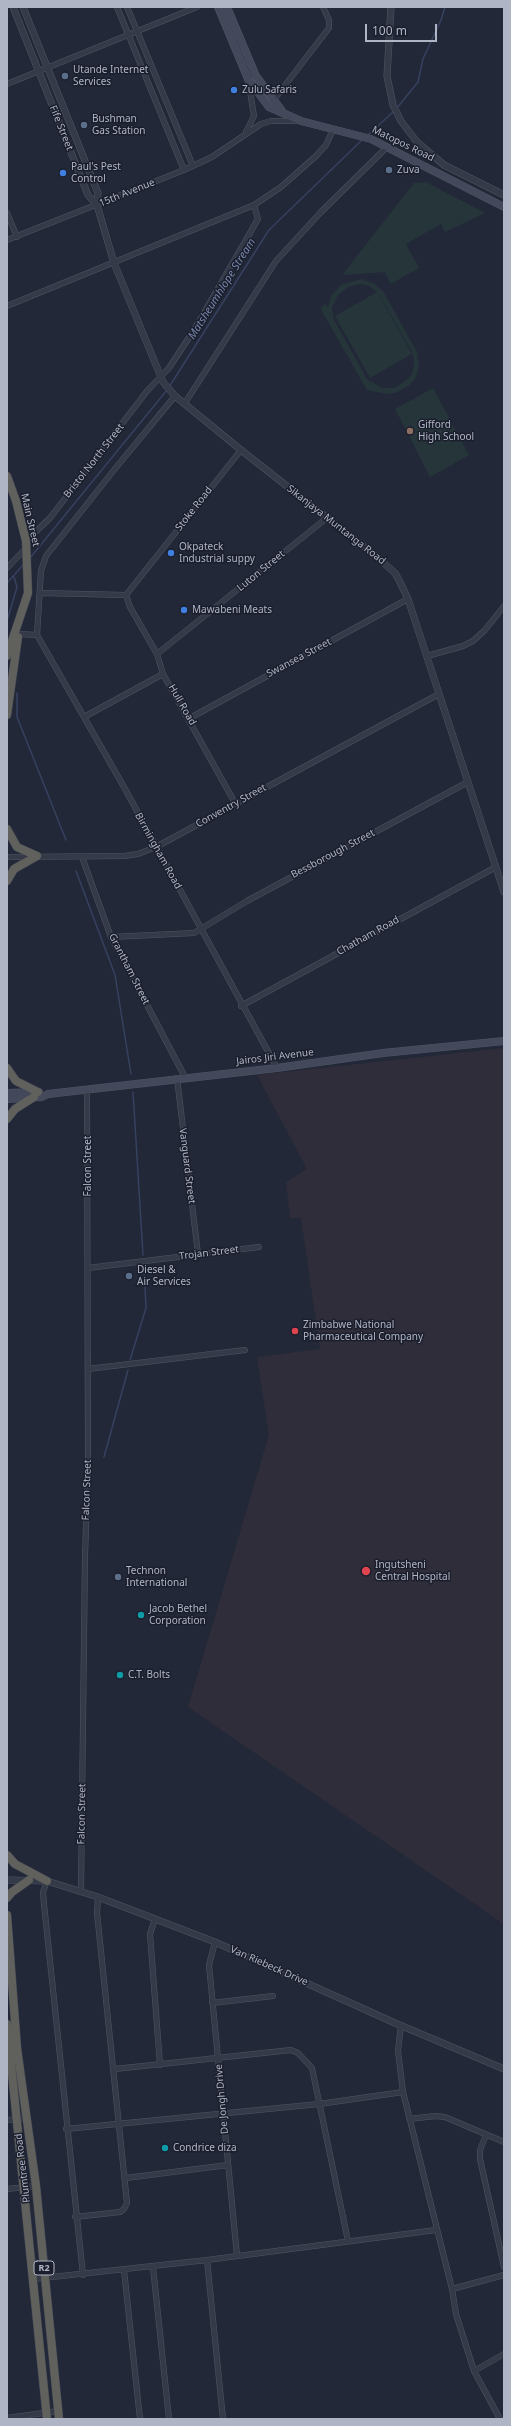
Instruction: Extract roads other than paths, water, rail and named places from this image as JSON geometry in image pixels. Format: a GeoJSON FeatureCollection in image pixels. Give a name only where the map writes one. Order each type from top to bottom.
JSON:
{"type":"FeatureCollection","features":[{"type":"Feature","properties":{"kind":"highway","name":"Main Street"},"geometry":{"type":"LineString","coordinates":[[7,476],[16,501],[27,548],[28,593],[22,617]]}},
{"type":"Feature","properties":{"kind":"highway"},"geometry":{"type":"LineString","coordinates":[[7,715],[22,617]]}},
{"type":"Feature","properties":{"kind":"highway"},"geometry":{"type":"LineString","coordinates":[[7,656],[22,617]]}},
{"type":"Feature","properties":{"kind":"highway"},"geometry":{"type":"LineString","coordinates":[[7,829],[16,847],[37,856]]}},
{"type":"Feature","properties":{"kind":"highway"},"geometry":{"type":"LineString","coordinates":[[7,881],[14,869],[37,856]]}},
{"type":"Feature","properties":{"kind":"highway"},"geometry":{"type":"LineString","coordinates":[[7,1068],[16,1081],[36,1095],[15,1109],[7,1119]]}},
{"type":"Feature","properties":{"kind":"highway"},"geometry":{"type":"LineString","coordinates":[[7,1855],[16,1864],[47,1881]]}},
{"type":"Feature","properties":{"kind":"highway"},"geometry":{"type":"LineString","coordinates":[[7,1898],[12,1892],[29,1880]]}},
{"type":"Feature","properties":{"kind":"highway","name":"Plumtree Road"},"geometry":{"type":"LineString","coordinates":[[7,1915],[10,1985],[36,2186],[58,2415]]}},
{"type":"Feature","properties":{"kind":"highway","name":"Plumtree Road"},"geometry":{"type":"LineString","coordinates":[[7,2024],[47,2416]]}},
{"type":"Feature","properties":{"kind":"main road","name":"Matopos Road"},"geometry":{"type":"LineString","coordinates":[[218,7],[248,79],[269,106],[286,116],[301,121],[371,139],[504,207]]}},
{"type":"Feature","properties":{"kind":"main road"},"geometry":{"type":"LineString","coordinates":[[227,7],[253,71],[273,101],[286,116]]}},
{"type":"Feature","properties":{"kind":"main road","name":"Jairos Jiri Avenue"},"geometry":{"type":"LineString","coordinates":[[36,1095],[176,1078],[277,1068],[383,1053],[504,1041]]}},
{"type":"Feature","properties":{"kind":"main road"},"geometry":{"type":"LineString","coordinates":[[7,1093],[36,1095]]}},
{"type":"Feature","properties":{"kind":"main road"},"geometry":{"type":"LineString","coordinates":[[7,1099],[36,1095]]}},
{"type":"Feature","properties":{"kind":"street","name":"Fife Street"},"geometry":{"type":"LineString","coordinates":[[13,7],[88,195],[97,205]]}},
{"type":"Feature","properties":{"kind":"street","name":"Fife Street"},"geometry":{"type":"LineString","coordinates":[[23,7],[98,193],[97,205]]}},
{"type":"Feature","properties":{"kind":"street"},"geometry":{"type":"LineString","coordinates":[[117,7],[184,170]]}},
{"type":"Feature","properties":{"kind":"street"},"geometry":{"type":"LineString","coordinates":[[127,7],[193,166]]}},
{"type":"Feature","properties":{"kind":"street"},"geometry":{"type":"LineString","coordinates":[[7,84],[197,7]]}},
{"type":"Feature","properties":{"kind":"street"},"geometry":{"type":"LineString","coordinates":[[273,101],[326,33],[330,24],[323,7]]}},
{"type":"Feature","properties":{"kind":"street"},"geometry":{"type":"LineString","coordinates":[[390,8],[387,69],[393,105],[400,121],[416,142],[444,165],[504,195]]}},
{"type":"Feature","properties":{"kind":"street","name":"15th Avenue"},"geometry":{"type":"LineString","coordinates":[[243,136],[253,122],[254,116],[248,79]]}},
{"type":"Feature","properties":{"kind":"street","name":"15th Avenue"},"geometry":{"type":"LineString","coordinates":[[7,239],[97,205],[193,166],[212,157],[261,124],[271,121],[301,121]]}},
{"type":"Feature","properties":{"kind":"street"},"geometry":{"type":"LineString","coordinates":[[7,306],[254,205],[281,187],[316,156],[326,145],[333,130]]}},
{"type":"Feature","properties":{"kind":"street"},"geometry":{"type":"LineString","coordinates":[[185,403],[276,261],[321,212],[387,147]]}},
{"type":"Feature","properties":{"kind":"street","name":"Sikanjaya Muntanga Road"},"geometry":{"type":"LineString","coordinates":[[97,205],[114,263],[162,380],[174,394],[241,450],[395,573],[408,599],[504,892]]}},
{"type":"Feature","properties":{"kind":"street","name":"Bristol North Street"},"geometry":{"type":"LineString","coordinates":[[7,568],[27,548],[148,391],[162,380],[194,330],[258,219],[254,205]]}},
{"type":"Feature","properties":{"kind":"street"},"geometry":{"type":"LineString","coordinates":[[7,213],[17,236]]}},
{"type":"Feature","properties":{"kind":"street"},"geometry":{"type":"LineString","coordinates":[[19,634],[37,635],[41,571],[49,552],[174,394]]}},
{"type":"Feature","properties":{"kind":"street","name":"Stoke Road"},"geometry":{"type":"LineString","coordinates":[[126,595],[241,450]]}},
{"type":"Feature","properties":{"kind":"street","name":"Luton Street"},"geometry":{"type":"LineString","coordinates":[[157,654],[328,518]]}},
{"type":"Feature","properties":{"kind":"street"},"geometry":{"type":"LineString","coordinates":[[40,593],[126,595]]}},
{"type":"Feature","properties":{"kind":"street","name":"Hull Road"},"geometry":{"type":"LineString","coordinates":[[126,595],[130,607],[157,654],[163,674],[190,718],[236,803]]}},
{"type":"Feature","properties":{"kind":"street","name":"Swansea Street"},"geometry":{"type":"LineString","coordinates":[[190,718],[408,599]]}},
{"type":"Feature","properties":{"kind":"street"},"geometry":{"type":"LineString","coordinates":[[427,656],[463,646],[473,641],[504,606]]}},
{"type":"Feature","properties":{"kind":"street","name":"Birmingham Road"},"geometry":{"type":"LineString","coordinates":[[37,635],[84,716],[201,929],[241,1006],[277,1068]]}},
{"type":"Feature","properties":{"kind":"street"},"geometry":{"type":"LineString","coordinates":[[84,716],[163,674]]}},
{"type":"Feature","properties":{"kind":"street","name":"Conventry Street"},"geometry":{"type":"LineString","coordinates":[[7,857],[82,857],[138,854],[156,847],[439,694]]}},
{"type":"Feature","properties":{"kind":"street","name":"Bessborough Street"},"geometry":{"type":"LineString","coordinates":[[112,937],[185,934],[201,929],[247,901],[468,782]]}},
{"type":"Feature","properties":{"kind":"street","name":"Grantham Street"},"geometry":{"type":"LineString","coordinates":[[82,857],[112,937],[185,1077]]}},
{"type":"Feature","properties":{"kind":"street","name":"Chatham Road"},"geometry":{"type":"LineString","coordinates":[[241,1006],[496,867]]}},
{"type":"Feature","properties":{"kind":"street","name":"Vanguard Street"},"geometry":{"type":"LineString","coordinates":[[176,1078],[198,1254]]}},
{"type":"Feature","properties":{"kind":"street","name":"Falcon Street"},"geometry":{"type":"LineString","coordinates":[[81,1891],[88,1370],[87,1089]]}},
{"type":"Feature","properties":{"kind":"street","name":"Trojan Street"},"geometry":{"type":"LineString","coordinates":[[88,1268],[259,1247]]}},
{"type":"Feature","properties":{"kind":"street"},"geometry":{"type":"LineString","coordinates":[[88,1370],[245,1350]]}},
{"type":"Feature","properties":{"kind":"street","name":"Van Riebeck Drive"},"geometry":{"type":"LineString","coordinates":[[7,1880],[47,1881],[98,1897],[214,1942],[504,2069]]}},
{"type":"Feature","properties":{"kind":"street"},"geometry":{"type":"LineString","coordinates":[[47,1881],[43,1892],[44,1904],[75,2217],[83,2275]]}},
{"type":"Feature","properties":{"kind":"street"},"geometry":{"type":"LineString","coordinates":[[75,2217],[122,2211],[127,2203],[126,2178],[98,1913],[98,1897]]}},
{"type":"Feature","properties":{"kind":"street"},"geometry":{"type":"LineString","coordinates":[[155,1919],[150,1934],[160,2065]]}},
{"type":"Feature","properties":{"kind":"street","name":"De Jongh Drive"},"geometry":{"type":"LineString","coordinates":[[214,1942],[209,1965],[237,2256]]}},
{"type":"Feature","properties":{"kind":"street"},"geometry":{"type":"LineString","coordinates":[[212,2003],[273,1996]]}},
{"type":"Feature","properties":{"kind":"street"},"geometry":{"type":"LineString","coordinates":[[401,2025],[398,2057],[403,2092],[436,2230],[452,2288],[456,2314],[474,2371],[500,2419]]}},
{"type":"Feature","properties":{"kind":"street"},"geometry":{"type":"LineString","coordinates":[[115,2069],[219,2059],[291,2050],[298,2053],[312,2068],[348,2241]]}},
{"type":"Feature","properties":{"kind":"street"},"geometry":{"type":"LineString","coordinates":[[66,2129],[120,2122],[319,2104],[403,2092]]}},
{"type":"Feature","properties":{"kind":"street"},"geometry":{"type":"LineString","coordinates":[[409,2119],[436,2116],[445,2118],[504,2142]]}},
{"type":"Feature","properties":{"kind":"street"},"geometry":{"type":"LineString","coordinates":[[7,2120],[27,2118]]}},
{"type":"Feature","properties":{"kind":"street"},"geometry":{"type":"LineString","coordinates":[[486,2135],[480,2150],[480,2159],[504,2267]]}},
{"type":"Feature","properties":{"kind":"street"},"geometry":{"type":"LineString","coordinates":[[126,2178],[228,2165]]}},
{"type":"Feature","properties":{"kind":"street"},"geometry":{"type":"LineString","coordinates":[[7,2188],[36,2186]]}},
{"type":"Feature","properties":{"kind":"street"},"geometry":{"type":"LineString","coordinates":[[34,2279],[153,2267],[436,2230]]}},
{"type":"Feature","properties":{"kind":"street"},"geometry":{"type":"LineString","coordinates":[[208,2260],[223,2419]]}},
{"type":"Feature","properties":{"kind":"street"},"geometry":{"type":"LineString","coordinates":[[153,2267],[169,2419]]}},
{"type":"Feature","properties":{"kind":"street"},"geometry":{"type":"LineString","coordinates":[[124,2270],[140,2419]]}},
{"type":"Feature","properties":{"kind":"street"},"geometry":{"type":"LineString","coordinates":[[452,2288],[504,2275]]}},
{"type":"Feature","properties":{"kind":"street"},"geometry":{"type":"LineString","coordinates":[[474,2371],[504,2354]]}},
{"type":"Feature","properties":{"kind":"street"},"geometry":{"type":"LineString","coordinates":[[7,2418],[58,2415]]}},
{"type":"Feature","properties":{"kind":"waterway","name":"Matsheumhlope Stream"},"geometry":{"type":"LineString","coordinates":[[397,108],[418,82],[423,59],[441,20],[445,7]]}},
{"type":"Feature","properties":{"kind":"waterway","name":"Matsheumhlope Stream"},"geometry":{"type":"LineString","coordinates":[[368,135],[393,112]]}},
{"type":"Feature","properties":{"kind":"waterway","name":"Matsheumhlope Stream"},"geometry":{"type":"LineString","coordinates":[[169,387],[269,230],[362,140]]}},
{"type":"Feature","properties":{"kind":"waterway","name":"Matsheumhlope Stream"},"geometry":{"type":"LineString","coordinates":[[30,558],[167,390]]}},
{"type":"Feature","properties":{"kind":"waterway","name":"Matsheumhlope Stream"},"geometry":{"type":"LineString","coordinates":[[7,583],[23,565]]}},
{"type":"Feature","properties":{"kind":"waterway"},"geometry":{"type":"LineString","coordinates":[[7,621],[17,587],[14,577]]}},
{"type":"Feature","properties":{"kind":"waterway"},"geometry":{"type":"LineString","coordinates":[[17,693],[17,717],[66,840]]}},
{"type":"Feature","properties":{"kind":"waterway"},"geometry":{"type":"LineString","coordinates":[[76,871],[115,975],[131,1074]]}},
{"type":"Feature","properties":{"kind":"waterway"},"geometry":{"type":"LineString","coordinates":[[133,1092],[143,1255]]}},
{"type":"Feature","properties":{"kind":"waterway"},"geometry":{"type":"LineString","coordinates":[[130,1360],[146,1308],[144,1265]]}},
{"type":"Feature","properties":{"kind":"waterway"},"geometry":{"type":"LineString","coordinates":[[104,1457],[128,1370]]}},
{"type":"Feature","properties":{"kind":"place","name":"Utande Internet Services"},"geometry":{"type":"Point","coordinates":[65,76]}},
{"type":"Feature","properties":{"kind":"place","name":"Zulu Safaris"},"geometry":{"type":"Point","coordinates":[234,90]}},
{"type":"Feature","properties":{"kind":"place","name":"Bushman Gas Station"},"geometry":{"type":"Point","coordinates":[84,125]}},
{"type":"Feature","properties":{"kind":"place","name":"Zuva"},"geometry":{"type":"Point","coordinates":[389,170]}},
{"type":"Feature","properties":{"kind":"place","name":"Paul's Pest Control"},"geometry":{"type":"Point","coordinates":[63,173]}},
{"type":"Feature","properties":{"kind":"place","name":"Gifford High School"},"geometry":{"type":"Point","coordinates":[410,431]}},
{"type":"Feature","properties":{"kind":"place","name":"Okpateck Industrial suppy"},"geometry":{"type":"Point","coordinates":[171,553]}},
{"type":"Feature","properties":{"kind":"place","name":"Mawabeni Meats"},"geometry":{"type":"Point","coordinates":[184,610]}},
{"type":"Feature","properties":{"kind":"place","name":"Diesel & Air Services"},"geometry":{"type":"Point","coordinates":[129,1276]}},
{"type":"Feature","properties":{"kind":"place","name":"Zimbabwe National Pharmaceutical Company"},"geometry":{"type":"Point","coordinates":[295,1331]}},
{"type":"Feature","properties":{"kind":"place","name":"Ingutsheni Central Hospital"},"geometry":{"type":"Point","coordinates":[366,1571]}},
{"type":"Feature","properties":{"kind":"place","name":"Technon International"},"geometry":{"type":"Point","coordinates":[118,1577]}},
{"type":"Feature","properties":{"kind":"place","name":"Jacob Bethel Corporation"},"geometry":{"type":"Point","coordinates":[141,1615]}},
{"type":"Feature","properties":{"kind":"place","name":"C.T. Bolts"},"geometry":{"type":"Point","coordinates":[120,1675]}},
{"type":"Feature","properties":{"kind":"place","name":"Condrice diza"},"geometry":{"type":"Point","coordinates":[165,2148]}}]}
